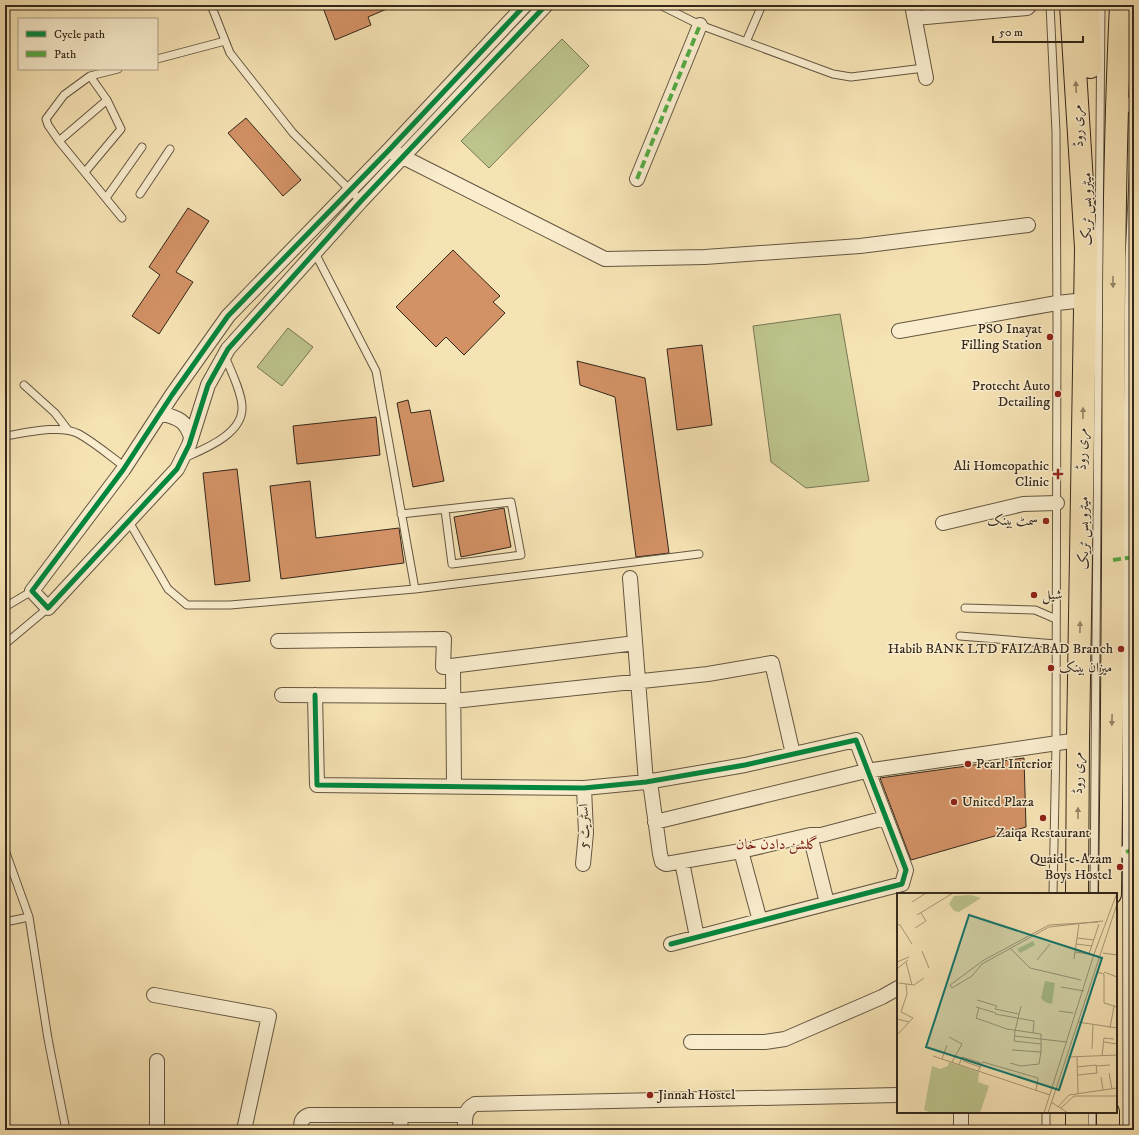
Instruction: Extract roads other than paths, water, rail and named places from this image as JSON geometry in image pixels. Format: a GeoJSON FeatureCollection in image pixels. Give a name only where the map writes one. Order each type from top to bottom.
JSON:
{"type":"FeatureCollection","features":[{"type":"Feature","properties":{"kind":"main road","name":"مری روڈ"},"geometry":{"type":"LineString","coordinates":[[1071,5],[1086,248],[1077,893]]}},
{"type":"Feature","properties":{"kind":"main road"},"geometry":{"type":"LineString","coordinates":[[1086,248],[1092,120],[1088,5]]}},
{"type":"Feature","properties":{"kind":"main road"},"geometry":{"type":"LineString","coordinates":[[1108,5],[1106,142],[1113,251],[1124,558],[1110,893]]}},
{"type":"Feature","properties":{"kind":"main road"},"geometry":{"type":"LineString","coordinates":[[1113,251],[1125,104],[1121,5]]}},
{"type":"Feature","properties":{"kind":"main road"},"geometry":{"type":"LineString","coordinates":[[1077,1113],[1077,1130]]}},
{"type":"Feature","properties":{"kind":"main road"},"geometry":{"type":"LineString","coordinates":[[1108,1113],[1108,1130]]}},
{"type":"Feature","properties":{"kind":"street"},"geometry":{"type":"LineString","coordinates":[[525,5],[351,190],[240,303],[212,338],[125,467],[32,591],[48,608],[128,520],[177,469],[192,437],[208,385],[226,352],[361,201],[546,5]]}},
{"type":"Feature","properties":{"kind":"street"},"geometry":{"type":"LineString","coordinates":[[925,73],[914,12],[1027,8],[1030,5]]}},
{"type":"Feature","properties":{"kind":"street"},"geometry":{"type":"LineString","coordinates":[[637,179],[700,25]]}},
{"type":"Feature","properties":{"kind":"street"},"geometry":{"type":"LineString","coordinates":[[389,150],[604,260],[705,257],[860,246],[1028,225]]}},
{"type":"Feature","properties":{"kind":"street"},"geometry":{"type":"LineString","coordinates":[[899,331],[1057,303],[1085,300]]}},
{"type":"Feature","properties":{"kind":"street"},"geometry":{"type":"LineString","coordinates":[[212,338],[226,352]]}},
{"type":"Feature","properties":{"kind":"street"},"geometry":{"type":"LineString","coordinates":[[160,413],[179,418],[188,427],[192,437]]}},
{"type":"Feature","properties":{"kind":"street"},"geometry":{"type":"LineString","coordinates":[[943,523],[1023,504],[1057,502]]}},
{"type":"Feature","properties":{"kind":"street"},"geometry":{"type":"LineString","coordinates":[[630,578],[648,782],[662,862],[666,864],[682,862],[810,835],[821,835],[885,818]]}},
{"type":"Feature","properties":{"kind":"street"},"geometry":{"type":"LineString","coordinates":[[278,641],[444,639],[443,667],[635,643]]}},
{"type":"Feature","properties":{"kind":"street"},"geometry":{"type":"LineString","coordinates":[[282,695],[454,698],[708,674],[772,663],[793,754]]}},
{"type":"Feature","properties":{"kind":"street"},"geometry":{"type":"LineString","coordinates":[[453,666],[454,786]]}},
{"type":"Feature","properties":{"kind":"street"},"geometry":{"type":"LineString","coordinates":[[315,695],[317,785],[584,788],[648,782],[745,765],[856,740],[866,771],[906,870],[903,889],[827,903],[672,944]]}},
{"type":"Feature","properties":{"kind":"street"},"geometry":{"type":"LineString","coordinates":[[655,822],[866,771],[1078,740]]}},
{"type":"Feature","properties":{"kind":"street","name":"اسٹریٹ 5"},"geometry":{"type":"LineString","coordinates":[[584,788],[586,833],[584,864]]}},
{"type":"Feature","properties":{"kind":"street"},"geometry":{"type":"LineString","coordinates":[[810,835],[827,903]]}},
{"type":"Feature","properties":{"kind":"street"},"geometry":{"type":"LineString","coordinates":[[741,850],[760,921]]}},
{"type":"Feature","properties":{"kind":"street"},"geometry":{"type":"LineString","coordinates":[[682,862],[697,938]]}},
{"type":"Feature","properties":{"kind":"street"},"geometry":{"type":"LineString","coordinates":[[691,1042],[765,1042],[785,1039],[882,997],[897,989]]}},
{"type":"Feature","properties":{"kind":"street"},"geometry":{"type":"LineString","coordinates":[[154,995],[269,1016],[244,1130]]}},
{"type":"Feature","properties":{"kind":"street"},"geometry":{"type":"LineString","coordinates":[[157,1061],[157,1130]]}},
{"type":"Feature","properties":{"kind":"street"},"geometry":{"type":"LineString","coordinates":[[465,1130],[465,1115],[468,1108],[475,1104],[897,1095]]}},
{"type":"Feature","properties":{"kind":"street"},"geometry":{"type":"LineString","coordinates":[[961,1113],[961,1130]]}},
{"type":"Feature","properties":{"kind":"street"},"geometry":{"type":"LineString","coordinates":[[301,1130],[301,1121],[304,1117],[309,1115],[465,1115]]}},
{"type":"Feature","properties":{"kind":"street"},"geometry":{"type":"LineString","coordinates":[[400,1115],[400,1130]]}},
{"type":"Feature","properties":{"kind":"lane"},"geometry":{"type":"LineString","coordinates":[[211,5],[230,53],[293,134],[361,201]]}},
{"type":"Feature","properties":{"kind":"lane"},"geometry":{"type":"LineString","coordinates":[[660,5],[700,25],[833,74],[851,77],[925,73]]}},
{"type":"Feature","properties":{"kind":"lane"},"geometry":{"type":"LineString","coordinates":[[746,42],[762,5]]}},
{"type":"Feature","properties":{"kind":"lane"},"geometry":{"type":"LineString","coordinates":[[1050,5],[1056,132],[1057,303],[1056,743],[1053,893]]}},
{"type":"Feature","properties":{"kind":"lane","name":"میٹرو بس ٹریک"},"geometry":{"type":"LineString","coordinates":[[1094,893],[1101,5]]}},
{"type":"Feature","properties":{"kind":"lane"},"geometry":{"type":"LineString","coordinates":[[158,59],[225,41]]}},
{"type":"Feature","properties":{"kind":"lane"},"geometry":{"type":"LineString","coordinates":[[114,70],[90,76],[64,95],[46,119],[48,125],[59,141],[122,218]]}},
{"type":"Feature","properties":{"kind":"lane"},"geometry":{"type":"LineString","coordinates":[[85,172],[121,129],[107,100],[90,76]]}},
{"type":"Feature","properties":{"kind":"lane"},"geometry":{"type":"LineString","coordinates":[[59,141],[107,100]]}},
{"type":"Feature","properties":{"kind":"lane"},"geometry":{"type":"LineString","coordinates":[[106,198],[142,147]]}},
{"type":"Feature","properties":{"kind":"lane"},"geometry":{"type":"LineString","coordinates":[[140,194],[170,149]]}},
{"type":"Feature","properties":{"kind":"lane"},"geometry":{"type":"LineString","coordinates":[[1127,1130],[1130,851],[1124,558],[1129,258],[1134,159]]}},
{"type":"Feature","properties":{"kind":"lane"},"geometry":{"type":"LineString","coordinates":[[315,253],[376,371],[415,589]]}},
{"type":"Feature","properties":{"kind":"lane"},"geometry":{"type":"LineString","coordinates":[[183,459],[222,439],[231,431],[240,418],[242,408],[241,400],[226,352]]}},
{"type":"Feature","properties":{"kind":"lane"},"geometry":{"type":"LineString","coordinates":[[24,385],[55,412],[68,430]]}},
{"type":"Feature","properties":{"kind":"lane"},"geometry":{"type":"LineString","coordinates":[[5,436],[42,430],[68,430],[78,433],[125,467]]}},
{"type":"Feature","properties":{"kind":"lane"},"geometry":{"type":"LineString","coordinates":[[401,514],[512,502],[521,555],[452,564],[445,510]]}},
{"type":"Feature","properties":{"kind":"lane"},"geometry":{"type":"LineString","coordinates":[[128,520],[168,588],[187,605],[230,605],[415,589],[700,554]]}},
{"type":"Feature","properties":{"kind":"lane"},"geometry":{"type":"LineString","coordinates":[[5,607],[32,591]]}},
{"type":"Feature","properties":{"kind":"lane"},"geometry":{"type":"LineString","coordinates":[[5,644],[48,608]]}},
{"type":"Feature","properties":{"kind":"lane"},"geometry":{"type":"LineString","coordinates":[[965,608],[1035,610],[1056,619]]}},
{"type":"Feature","properties":{"kind":"lane"},"geometry":{"type":"LineString","coordinates":[[960,636],[1056,644]]}},
{"type":"Feature","properties":{"kind":"lane"},"geometry":{"type":"LineString","coordinates":[[5,850],[29,917],[48,1039],[66,1130]]}},
{"type":"Feature","properties":{"kind":"lane"},"geometry":{"type":"LineString","coordinates":[[5,922],[29,917]]}},
{"type":"Feature","properties":{"kind":"lane"},"geometry":{"type":"LineString","coordinates":[[1046,1113],[1046,1130]]}},
{"type":"Feature","properties":{"kind":"lane"},"geometry":{"type":"LineString","coordinates":[[1092,1113],[1092,1130]]}},
{"type":"Feature","properties":{"kind":"place","name":"PSO Inayat Filling Station"},"geometry":{"type":"Point","coordinates":[1050,337]}},
{"type":"Feature","properties":{"kind":"place","name":"Protecht Auto Detailing"},"geometry":{"type":"Point","coordinates":[1058,394]}},
{"type":"Feature","properties":{"kind":"place","name":"Ali Homeopathic Clinic"},"geometry":{"type":"Point","coordinates":[1058,474]}},
{"type":"Feature","properties":{"kind":"place","name":"سمٹ بینک"},"geometry":{"type":"Point","coordinates":[1046,521]}},
{"type":"Feature","properties":{"kind":"place","name":"شیل"},"geometry":{"type":"Point","coordinates":[1034,595]}},
{"type":"Feature","properties":{"kind":"place","name":"Habib BANK LTD FAIZABAD Branch"},"geometry":{"type":"Point","coordinates":[1121,649]}},
{"type":"Feature","properties":{"kind":"place","name":"میزان بینک"},"geometry":{"type":"Point","coordinates":[1051,668]}},
{"type":"Feature","properties":{"kind":"place","name":"Pearl Interior"},"geometry":{"type":"Point","coordinates":[968,764]}},
{"type":"Feature","properties":{"kind":"place","name":"United Plaza"},"geometry":{"type":"Point","coordinates":[954,802]}},
{"type":"Feature","properties":{"kind":"place","name":"Zaiqa Restaurant"},"geometry":{"type":"Point","coordinates":[1043,818]}},
{"type":"Feature","properties":{"kind":"place","name":"Quaid-e-Azam Boys Hostel"},"geometry":{"type":"Point","coordinates":[1120,867]}},
{"type":"Feature","properties":{"kind":"place","name":"Jinnah Hostel"},"geometry":{"type":"Point","coordinates":[650,1095]}},
{"type":"Feature","properties":{"kind":"district","name":"گلشن دادن خان"},"geometry":{"type":"Point","coordinates":[777,844]}}]}
